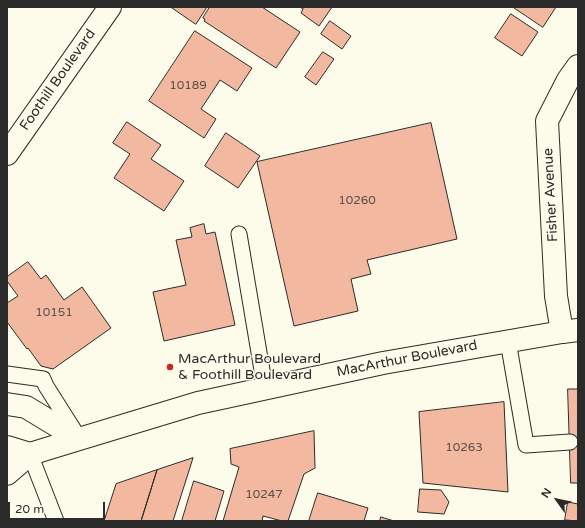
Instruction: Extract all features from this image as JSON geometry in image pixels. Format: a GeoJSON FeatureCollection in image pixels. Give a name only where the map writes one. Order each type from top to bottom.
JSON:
{"type":"FeatureCollection","features":[{"type":"Feature","properties":{"kind":"main road","name":"Foothill Boulevard"},"geometry":{"type":"LineString","coordinates":[[7,154],[110,7]]}},
{"type":"Feature","properties":{"kind":"main road","name":"Fisher Avenue"},"geometry":{"type":"LineString","coordinates":[[570,331],[556,296],[547,121],[568,80],[578,66]]}},
{"type":"Feature","properties":{"kind":"main road","name":"MacArthur Boulevard"},"geometry":{"type":"LineString","coordinates":[[7,474],[30,454],[198,403],[383,362],[570,331]]}},
{"type":"Feature","properties":{"kind":"main road"},"geometry":{"type":"LineString","coordinates":[[7,404],[26,407],[79,439]]}},
{"type":"Feature","properties":{"kind":"main road"},"geometry":{"type":"LineString","coordinates":[[7,447],[30,454]]}},
{"type":"Feature","properties":{"kind":"lane"},"geometry":{"type":"LineString","coordinates":[[239,234],[265,388]]}},
{"type":"Feature","properties":{"kind":"lane"},"geometry":{"type":"LineString","coordinates":[[508,341],[526,445],[570,442]]}},
{"type":"Feature","properties":{"kind":"lane"},"geometry":{"type":"LineString","coordinates":[[7,374],[43,379],[79,439]]}},
{"type":"Feature","properties":{"kind":"lane"},"geometry":{"type":"LineString","coordinates":[[30,454],[56,521]]}},
{"type":"Feature","properties":{"kind":"building"},"geometry":{"type":"Polygon","coordinates":[[[171,7],[207,7],[196,24],[171,7]]]}},
{"type":"Feature","properties":{"kind":"building"},"geometry":{"type":"Polygon","coordinates":[[[210,7],[262,7],[300,32],[276,68],[204,21],[205,19],[203,18],[210,7]]]}},
{"type":"Feature","properties":{"kind":"building"},"geometry":{"type":"Polygon","coordinates":[[[300,7],[332,7],[319,26],[301,13],[303,9],[300,7]]]}},
{"type":"Feature","properties":{"kind":"building"},"geometry":{"type":"Polygon","coordinates":[[[513,7],[556,7],[543,27],[513,7]]]}},
{"type":"Feature","properties":{"kind":"building"},"geometry":{"type":"Polygon","coordinates":[[[511,14],[538,32],[522,56],[495,38],[511,14]]]}},
{"type":"Feature","properties":{"kind":"building"},"geometry":{"type":"Polygon","coordinates":[[[330,21],[351,36],[342,49],[321,34],[330,21]]]}},
{"type":"Feature","properties":{"kind":"building"},"geometry":{"type":"Polygon","coordinates":[[[195,31],[252,68],[237,91],[220,80],[201,109],[216,119],[204,138],[149,101],[195,31]]]}},
{"type":"Feature","properties":{"kind":"building"},"geometry":{"type":"Polygon","coordinates":[[[323,52],[334,59],[316,85],[305,77],[323,52]]]}},
{"type":"Feature","properties":{"kind":"building"},"geometry":{"type":"Polygon","coordinates":[[[127,122],[161,145],[151,159],[184,181],[164,211],[114,178],[130,154],[113,143],[127,122]]]}},
{"type":"Feature","properties":{"kind":"building"},"geometry":{"type":"Polygon","coordinates":[[[431,123],[457,239],[367,260],[371,274],[351,279],[358,311],[294,326],[257,162],[431,123]]]}},
{"type":"Feature","properties":{"kind":"building"},"geometry":{"type":"Polygon","coordinates":[[[226,133],[260,156],[238,188],[205,166],[226,133]]]}},
{"type":"Feature","properties":{"kind":"building"},"geometry":{"type":"Polygon","coordinates":[[[204,224],[206,234],[215,232],[235,325],[164,341],[153,292],[186,285],[176,240],[192,237],[190,228],[204,224]]]}},
{"type":"Feature","properties":{"kind":"building"},"geometry":{"type":"Polygon","coordinates":[[[28,262],[41,279],[46,275],[64,300],[82,287],[111,328],[53,369],[41,366],[7,322],[7,303],[18,296],[7,281],[7,277],[28,262]]]}},
{"type":"Feature","properties":{"kind":"building"},"geometry":{"type":"Polygon","coordinates":[[[568,389],[578,389],[578,483],[571,483],[568,389]]]}},
{"type":"Feature","properties":{"kind":"building"},"geometry":{"type":"Polygon","coordinates":[[[504,402],[508,492],[423,483],[419,412],[504,402]]]}},
{"type":"Feature","properties":{"kind":"building"},"geometry":{"type":"Polygon","coordinates":[[[314,431],[315,468],[304,474],[288,521],[263,516],[262,521],[223,521],[239,467],[231,464],[230,449],[314,431]]]}},
{"type":"Feature","properties":{"kind":"building"},"geometry":{"type":"Polygon","coordinates":[[[193,458],[173,521],[141,521],[157,470],[193,458]]]}},
{"type":"Feature","properties":{"kind":"building"},"geometry":{"type":"Polygon","coordinates":[[[157,470],[141,521],[104,521],[116,484],[157,470]]]}},
{"type":"Feature","properties":{"kind":"building"},"geometry":{"type":"Polygon","coordinates":[[[194,481],[224,491],[215,521],[182,521],[194,481]]]}},
{"type":"Feature","properties":{"kind":"building"},"geometry":{"type":"Polygon","coordinates":[[[420,489],[441,490],[449,502],[444,514],[418,512],[420,489]]]}},
{"type":"Feature","properties":{"kind":"building"},"geometry":{"type":"Polygon","coordinates":[[[318,493],[368,508],[364,521],[309,521],[318,493]]]}},
{"type":"Feature","properties":{"kind":"building"},"geometry":{"type":"Polygon","coordinates":[[[568,502],[578,504],[578,521],[565,520],[568,502]]]}},
{"type":"Feature","properties":{"kind":"building"},"geometry":{"type":"Polygon","coordinates":[[[381,517],[394,521],[380,521],[381,517]]]}},
{"type":"Feature","properties":{"kind":"place","name":"MacArthur Boulevard & Foothill Boulevard"},"geometry":{"type":"Point","coordinates":[170,367]}}]}
